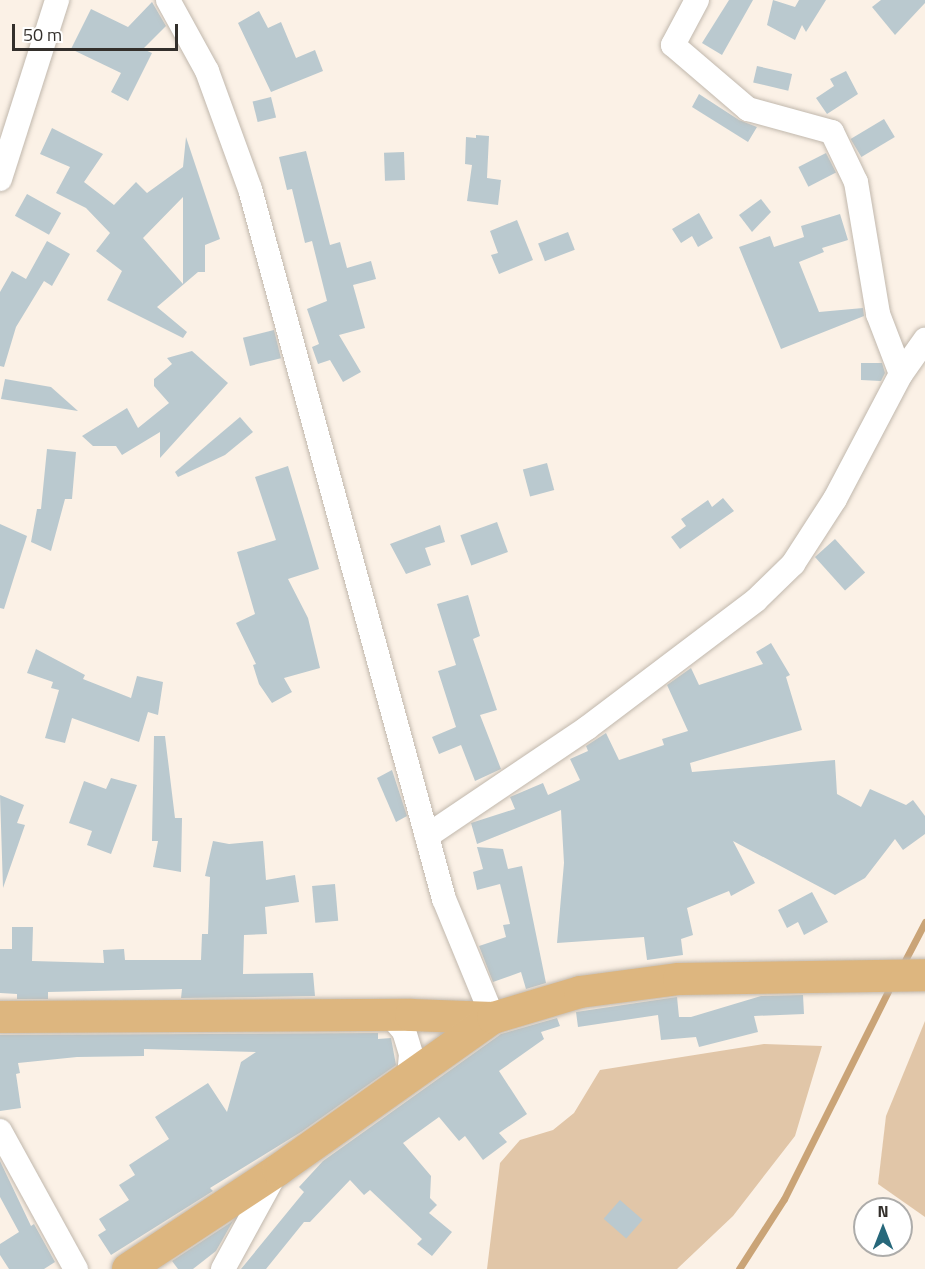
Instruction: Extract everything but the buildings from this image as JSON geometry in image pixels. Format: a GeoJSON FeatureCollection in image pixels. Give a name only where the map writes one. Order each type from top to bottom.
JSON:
{"type":"FeatureCollection","features":[{"type":"Feature","properties":{"kind":"main road"},"geometry":{"type":"LineString","coordinates":[[0,1017],[390,1015],[493,1018],[580,993],[679,979],[925,975]]}},
{"type":"Feature","properties":{"kind":"main road"},"geometry":{"type":"LineString","coordinates":[[128,1269],[278,1170],[493,1018]]}},
{"type":"Feature","properties":{"kind":"street"},"geometry":{"type":"LineString","coordinates":[[0,179],[57,0]]}},
{"type":"Feature","properties":{"kind":"street"},"geometry":{"type":"LineString","coordinates":[[168,0],[207,71],[250,189],[444,899],[493,1018]]}},
{"type":"Feature","properties":{"kind":"street"},"geometry":{"type":"LineString","coordinates":[[697,0],[674,45],[748,109],[832,132],[856,182],[878,314],[902,374]]}},
{"type":"Feature","properties":{"kind":"street"},"geometry":{"type":"LineString","coordinates":[[427,836],[587,728],[771,586],[793,564],[835,499],[902,374],[925,340]]}},
{"type":"Feature","properties":{"kind":"street"},"geometry":{"type":"LineString","coordinates":[[390,1015],[404,1031],[411,1054],[409,1077]]}},
{"type":"Feature","properties":{"kind":"street"},"geometry":{"type":"LineString","coordinates":[[0,1131],[76,1269]]}},
{"type":"Feature","properties":{"kind":"street"},"geometry":{"type":"LineString","coordinates":[[223,1269],[278,1170]]}},
{"type":"Feature","properties":{"kind":"shaded area"},"geometry":{"type":"Polygon","coordinates":[[[925,1021],[925,1217],[913,1209],[913,1197],[897,1197],[878,1184],[886,1116],[925,1021]]]}},
{"type":"Feature","properties":{"kind":"shaded area"},"geometry":{"type":"Polygon","coordinates":[[[764,1044],[822,1046],[795,1136],[733,1216],[677,1269],[487,1269],[500,1163],[520,1140],[553,1130],[574,1113],[600,1070],[764,1044]]]}},
{"type":"Feature","properties":{"kind":"waterway"},"geometry":{"type":"LineString","coordinates":[[901,968],[925,922]]}},
{"type":"Feature","properties":{"kind":"waterway"},"geometry":{"type":"LineString","coordinates":[[739,1269],[784,1199],[891,985]]}}]}
